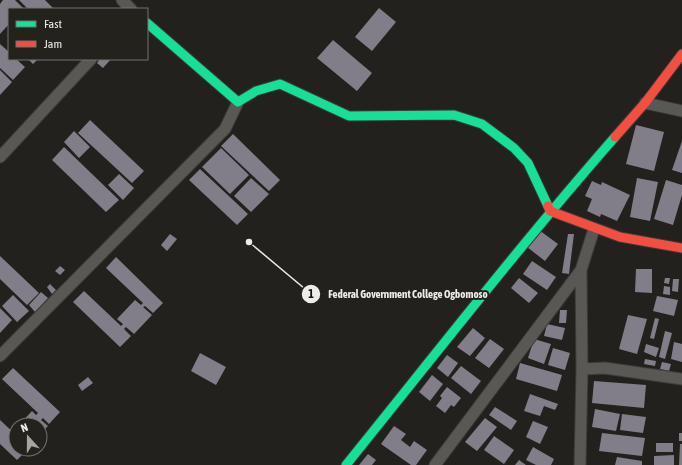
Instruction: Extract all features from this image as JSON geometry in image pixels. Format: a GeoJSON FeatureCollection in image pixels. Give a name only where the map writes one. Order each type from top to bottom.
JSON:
{"type":"FeatureCollection","features":[{"type":"Feature","properties":{"kind":"street"},"geometry":{"type":"LineString","coordinates":[[122,0],[130,8]]}},
{"type":"Feature","properties":{"kind":"street"},"geometry":{"type":"LineString","coordinates":[[148,24],[238,102]]}},
{"type":"Feature","properties":{"kind":"street"},"geometry":{"type":"LineString","coordinates":[[346,465],[513,260],[550,210],[645,103],[682,54]]}},
{"type":"Feature","properties":{"kind":"street"},"geometry":{"type":"LineString","coordinates":[[0,157],[90,60]]}},
{"type":"Feature","properties":{"kind":"street"},"geometry":{"type":"LineString","coordinates":[[0,356],[225,129],[238,102],[256,91],[280,84],[348,116],[380,117],[454,115],[482,124],[514,148],[528,163],[550,210],[594,229],[620,237],[682,248]]}},
{"type":"Feature","properties":{"kind":"street"},"geometry":{"type":"LineString","coordinates":[[645,103],[682,111]]}},
{"type":"Feature","properties":{"kind":"street"},"geometry":{"type":"LineString","coordinates":[[580,465],[582,369],[581,270],[594,229]]}},
{"type":"Feature","properties":{"kind":"street"},"geometry":{"type":"LineString","coordinates":[[435,465],[493,390],[581,270]]}},
{"type":"Feature","properties":{"kind":"street"},"geometry":{"type":"LineString","coordinates":[[582,369],[605,368],[682,379]]}},
{"type":"Feature","properties":{"kind":"building"},"geometry":{"type":"Polygon","coordinates":[[[3,0],[15,0],[23,8],[8,8],[8,25],[0,34],[0,4],[3,0]]]}},
{"type":"Feature","properties":{"kind":"building"},"geometry":{"type":"Polygon","coordinates":[[[19,0],[45,0],[53,8],[27,8],[19,0]]]}},
{"type":"Feature","properties":{"kind":"building"},"geometry":{"type":"Polygon","coordinates":[[[379,8],[396,22],[372,51],[355,37],[379,8]]]}},
{"type":"Feature","properties":{"kind":"building"},"geometry":{"type":"Polygon","coordinates":[[[333,40],[372,73],[357,91],[317,58],[333,40]]]}},
{"type":"Feature","properties":{"kind":"building"},"geometry":{"type":"Polygon","coordinates":[[[0,44],[8,51],[8,60],[17,60],[25,67],[13,80],[0,68],[0,44]]]}},
{"type":"Feature","properties":{"kind":"building"},"geometry":{"type":"Polygon","coordinates":[[[29,60],[37,60],[33,64],[29,60]]]}},
{"type":"Feature","properties":{"kind":"building"},"geometry":{"type":"Polygon","coordinates":[[[99,60],[110,60],[103,68],[97,63],[99,60]]]}},
{"type":"Feature","properties":{"kind":"building"},"geometry":{"type":"Polygon","coordinates":[[[0,70],[12,82],[0,95],[0,70]]]}},
{"type":"Feature","properties":{"kind":"building"},"geometry":{"type":"Polygon","coordinates":[[[90,120],[144,171],[132,183],[78,133],[90,120]]]}},
{"type":"Feature","properties":{"kind":"building"},"geometry":{"type":"Polygon","coordinates":[[[636,125],[664,132],[654,171],[626,164],[636,125]]]}},
{"type":"Feature","properties":{"kind":"building"},"geometry":{"type":"Polygon","coordinates":[[[74,131],[90,147],[79,158],[64,142],[74,131]]]}},
{"type":"Feature","properties":{"kind":"building"},"geometry":{"type":"Polygon","coordinates":[[[233,134],[280,180],[269,191],[221,146],[233,134]]]}},
{"type":"Feature","properties":{"kind":"building"},"geometry":{"type":"Polygon","coordinates":[[[682,141],[682,173],[672,170],[682,141]]]}},
{"type":"Feature","properties":{"kind":"building"},"geometry":{"type":"Polygon","coordinates":[[[64,147],[119,200],[106,212],[52,160],[64,147]]]}},
{"type":"Feature","properties":{"kind":"building"},"geometry":{"type":"Polygon","coordinates":[[[221,148],[249,175],[230,194],[202,167],[221,148]]]}},
{"type":"Feature","properties":{"kind":"building"},"geometry":{"type":"Polygon","coordinates":[[[200,169],[248,214],[237,225],[189,180],[200,169]]]}},
{"type":"Feature","properties":{"kind":"building"},"geometry":{"type":"Polygon","coordinates":[[[119,174],[134,188],[123,200],[108,185],[119,174]]]}},
{"type":"Feature","properties":{"kind":"building"},"geometry":{"type":"Polygon","coordinates":[[[251,178],[269,194],[251,212],[234,196],[251,178]]]}},
{"type":"Feature","properties":{"kind":"building"},"geometry":{"type":"Polygon","coordinates":[[[637,178],[658,182],[650,221],[630,217],[637,178]]]}},
{"type":"Feature","properties":{"kind":"building"},"geometry":{"type":"Polygon","coordinates":[[[666,180],[682,185],[682,195],[673,225],[654,219],[666,180]]]}},
{"type":"Feature","properties":{"kind":"building"},"geometry":{"type":"Polygon","coordinates":[[[592,181],[601,185],[602,182],[630,195],[617,221],[601,214],[600,217],[587,211],[592,199],[585,196],[592,181]]]}},
{"type":"Feature","properties":{"kind":"building"},"geometry":{"type":"Polygon","coordinates":[[[539,230],[558,244],[545,261],[527,247],[539,230]]]}},
{"type":"Feature","properties":{"kind":"building"},"geometry":{"type":"Polygon","coordinates":[[[170,234],[177,239],[167,251],[161,245],[170,234]]]}},
{"type":"Feature","properties":{"kind":"building"},"geometry":{"type":"Polygon","coordinates":[[[568,234],[574,234],[569,274],[562,273],[568,234]]]}},
{"type":"Feature","properties":{"kind":"building"},"geometry":{"type":"Polygon","coordinates":[[[0,256],[39,293],[27,305],[0,279],[0,256]]]}},
{"type":"Feature","properties":{"kind":"building"},"geometry":{"type":"Polygon","coordinates":[[[116,257],[163,303],[153,313],[145,306],[143,307],[152,315],[134,334],[126,327],[124,329],[131,336],[120,347],[73,302],[84,291],[121,326],[123,324],[117,319],[135,300],[141,305],[143,303],[106,268],[116,257]]]}},
{"type":"Feature","properties":{"kind":"building"},"geometry":{"type":"Polygon","coordinates":[[[532,261],[556,277],[547,290],[523,274],[532,261]]]}},
{"type":"Feature","properties":{"kind":"building"},"geometry":{"type":"Polygon","coordinates":[[[60,266],[65,270],[60,275],[55,271],[60,266]]]}},
{"type":"Feature","properties":{"kind":"building"},"geometry":{"type":"Polygon","coordinates":[[[636,269],[652,269],[652,293],[635,292],[636,269]]]}},
{"type":"Feature","properties":{"kind":"building"},"geometry":{"type":"Polygon","coordinates":[[[519,278],[538,293],[529,303],[511,288],[519,278]]]}},
{"type":"Feature","properties":{"kind":"building"},"geometry":{"type":"Polygon","coordinates":[[[665,278],[670,278],[669,284],[664,283],[665,278]]]}},
{"type":"Feature","properties":{"kind":"building"},"geometry":{"type":"Polygon","coordinates":[[[673,279],[679,279],[678,292],[672,291],[673,279]]]}},
{"type":"Feature","properties":{"kind":"building"},"geometry":{"type":"Polygon","coordinates":[[[50,284],[56,290],[52,294],[47,287],[50,284]]]}},
{"type":"Feature","properties":{"kind":"building"},"geometry":{"type":"Polygon","coordinates":[[[664,286],[670,287],[670,295],[663,294],[664,286]]]}},
{"type":"Feature","properties":{"kind":"building"},"geometry":{"type":"Polygon","coordinates":[[[41,292],[48,298],[35,312],[29,305],[41,292]]]}},
{"type":"Feature","properties":{"kind":"building"},"geometry":{"type":"Polygon","coordinates":[[[13,295],[29,311],[17,322],[2,306],[13,295]]]}},
{"type":"Feature","properties":{"kind":"building"},"geometry":{"type":"Polygon","coordinates":[[[657,296],[678,300],[674,316],[653,311],[657,296]]]}},
{"type":"Feature","properties":{"kind":"building"},"geometry":{"type":"Polygon","coordinates":[[[0,308],[12,320],[0,333],[0,308]]]}},
{"type":"Feature","properties":{"kind":"building"},"geometry":{"type":"Polygon","coordinates":[[[560,310],[567,310],[566,323],[559,323],[560,310]]]}},
{"type":"Feature","properties":{"kind":"building"},"geometry":{"type":"Polygon","coordinates":[[[628,315],[647,319],[637,354],[619,349],[628,315]]]}},
{"type":"Feature","properties":{"kind":"building"},"geometry":{"type":"Polygon","coordinates":[[[655,318],[659,319],[654,339],[650,338],[655,318]]]}},
{"type":"Feature","properties":{"kind":"building"},"geometry":{"type":"Polygon","coordinates":[[[547,324],[565,328],[562,340],[544,336],[547,324]]]}},
{"type":"Feature","properties":{"kind":"building"},"geometry":{"type":"Polygon","coordinates":[[[473,328],[485,338],[470,356],[457,347],[473,328]]]}},
{"type":"Feature","properties":{"kind":"building"},"geometry":{"type":"Polygon","coordinates":[[[665,331],[672,333],[665,359],[659,357],[665,331]]]}},
{"type":"Feature","properties":{"kind":"building"},"geometry":{"type":"Polygon","coordinates":[[[490,339],[504,349],[489,368],[475,358],[490,339]]]}},
{"type":"Feature","properties":{"kind":"building"},"geometry":{"type":"Polygon","coordinates":[[[534,339],[551,344],[544,364],[528,358],[534,339]]]}},
{"type":"Feature","properties":{"kind":"building"},"geometry":{"type":"Polygon","coordinates":[[[674,342],[682,344],[682,362],[671,359],[674,342]]]}},
{"type":"Feature","properties":{"kind":"building"},"geometry":{"type":"Polygon","coordinates":[[[646,344],[659,348],[656,357],[644,352],[646,344]]]}},
{"type":"Feature","properties":{"kind":"building"},"geometry":{"type":"Polygon","coordinates":[[[553,348],[570,353],[565,370],[548,365],[553,348]]]}},
{"type":"Feature","properties":{"kind":"building"},"geometry":{"type":"Polygon","coordinates":[[[200,353],[226,367],[216,385],[191,371],[200,353]]]}},
{"type":"Feature","properties":{"kind":"building"},"geometry":{"type":"Polygon","coordinates":[[[447,355],[458,363],[448,377],[437,368],[447,355]]]}},
{"type":"Feature","properties":{"kind":"building"},"geometry":{"type":"Polygon","coordinates":[[[645,359],[656,361],[655,366],[644,364],[645,359]]]}},
{"type":"Feature","properties":{"kind":"building"},"geometry":{"type":"Polygon","coordinates":[[[662,362],[671,364],[669,371],[660,369],[662,362]]]}},
{"type":"Feature","properties":{"kind":"building"},"geometry":{"type":"Polygon","coordinates":[[[520,363],[562,375],[557,391],[516,379],[520,363]]]}},
{"type":"Feature","properties":{"kind":"building"},"geometry":{"type":"Polygon","coordinates":[[[461,366],[481,381],[471,394],[451,378],[461,366]]]}},
{"type":"Feature","properties":{"kind":"building"},"geometry":{"type":"Polygon","coordinates":[[[13,368],[60,412],[49,424],[48,417],[26,417],[32,411],[36,415],[38,413],[2,379],[13,368]]]}},
{"type":"Feature","properties":{"kind":"building"},"geometry":{"type":"Polygon","coordinates":[[[432,375],[443,384],[430,401],[419,392],[432,375]]]}},
{"type":"Feature","properties":{"kind":"building"},"geometry":{"type":"Polygon","coordinates":[[[88,377],[93,383],[82,391],[78,385],[88,377]]]}},
{"type":"Feature","properties":{"kind":"building"},"geometry":{"type":"Polygon","coordinates":[[[594,381],[646,385],[644,408],[592,403],[594,381]]]}},
{"type":"Feature","properties":{"kind":"building"},"geometry":{"type":"Polygon","coordinates":[[[447,387],[461,398],[454,407],[451,405],[445,413],[436,406],[442,398],[440,396],[447,387]]]}},
{"type":"Feature","properties":{"kind":"building"},"geometry":{"type":"Polygon","coordinates":[[[530,394],[558,404],[555,410],[544,406],[540,416],[524,411],[530,394]]]}},
{"type":"Feature","properties":{"kind":"building"},"geometry":{"type":"Polygon","coordinates":[[[495,407],[517,421],[511,430],[489,415],[495,407]]]}},
{"type":"Feature","properties":{"kind":"building"},"geometry":{"type":"Polygon","coordinates":[[[595,409],[620,414],[616,431],[592,427],[595,409]]]}},
{"type":"Feature","properties":{"kind":"building"},"geometry":{"type":"Polygon","coordinates":[[[622,414],[646,417],[643,433],[620,430],[622,414]]]}},
{"type":"Feature","properties":{"kind":"building"},"geometry":{"type":"Polygon","coordinates":[[[485,418],[497,427],[477,451],[465,442],[485,418]]]}},
{"type":"Feature","properties":{"kind":"building"},"geometry":{"type":"Polygon","coordinates":[[[0,420],[8,428],[8,452],[0,444],[0,420]]]}},
{"type":"Feature","properties":{"kind":"building"},"geometry":{"type":"Polygon","coordinates":[[[533,421],[548,427],[540,444],[526,437],[533,421]]]}},
{"type":"Feature","properties":{"kind":"building"},"geometry":{"type":"Polygon","coordinates":[[[394,426],[406,434],[401,440],[410,447],[414,441],[427,450],[416,465],[411,465],[381,444],[394,426]]]}},
{"type":"Feature","properties":{"kind":"building"},"geometry":{"type":"Polygon","coordinates":[[[602,433],[645,438],[642,456],[599,451],[602,433]]]}},
{"type":"Feature","properties":{"kind":"building"},"geometry":{"type":"Polygon","coordinates":[[[679,433],[682,433],[682,441],[679,441],[679,433]]]}},
{"type":"Feature","properties":{"kind":"building"},"geometry":{"type":"Polygon","coordinates":[[[494,436],[514,450],[504,464],[484,450],[494,436]]]}},
{"type":"Feature","properties":{"kind":"building"},"geometry":{"type":"Polygon","coordinates":[[[656,443],[673,443],[673,452],[656,452],[656,443]]]}},
{"type":"Feature","properties":{"kind":"building"},"geometry":{"type":"Polygon","coordinates":[[[680,444],[682,444],[682,465],[679,465],[680,444]]]}},
{"type":"Feature","properties":{"kind":"building"},"geometry":{"type":"Polygon","coordinates":[[[533,447],[554,459],[551,465],[536,465],[526,460],[533,447]]]}},
{"type":"Feature","properties":{"kind":"building"},"geometry":{"type":"Polygon","coordinates":[[[368,454],[376,460],[372,465],[359,465],[368,454]]]}},
{"type":"Feature","properties":{"kind":"building"},"geometry":{"type":"Polygon","coordinates":[[[674,455],[674,465],[654,465],[654,456],[674,455]]]}},
{"type":"Feature","properties":{"kind":"building"},"geometry":{"type":"Polygon","coordinates":[[[617,457],[642,461],[642,465],[615,465],[617,457]]]}},
{"type":"Feature","properties":{"kind":"building"},"geometry":{"type":"Polygon","coordinates":[[[519,460],[526,465],[515,465],[519,460]]]}},
{"type":"Feature","properties":{"kind":"traffic: fast"},"geometry":{"type":"LineString","coordinates":[[148,24],[238,102],[256,91],[280,84],[349,116],[454,115],[482,124],[514,148],[528,163],[548,206]]}},
{"type":"Feature","properties":{"kind":"traffic: fast"},"geometry":{"type":"LineString","coordinates":[[346,465],[512,258],[615,137]]}},
{"type":"Feature","properties":{"kind":"traffic: jam"},"geometry":{"type":"LineString","coordinates":[[615,137],[645,103],[682,54]]}},
{"type":"Feature","properties":{"kind":"traffic: jam"},"geometry":{"type":"LineString","coordinates":[[548,206],[550,211],[620,237],[682,248]]}},
{"type":"Feature","properties":{"kind":"place","name":"Federal Government College Ogbomoso"},"geometry":{"type":"Point","coordinates":[249,242]}}]}
